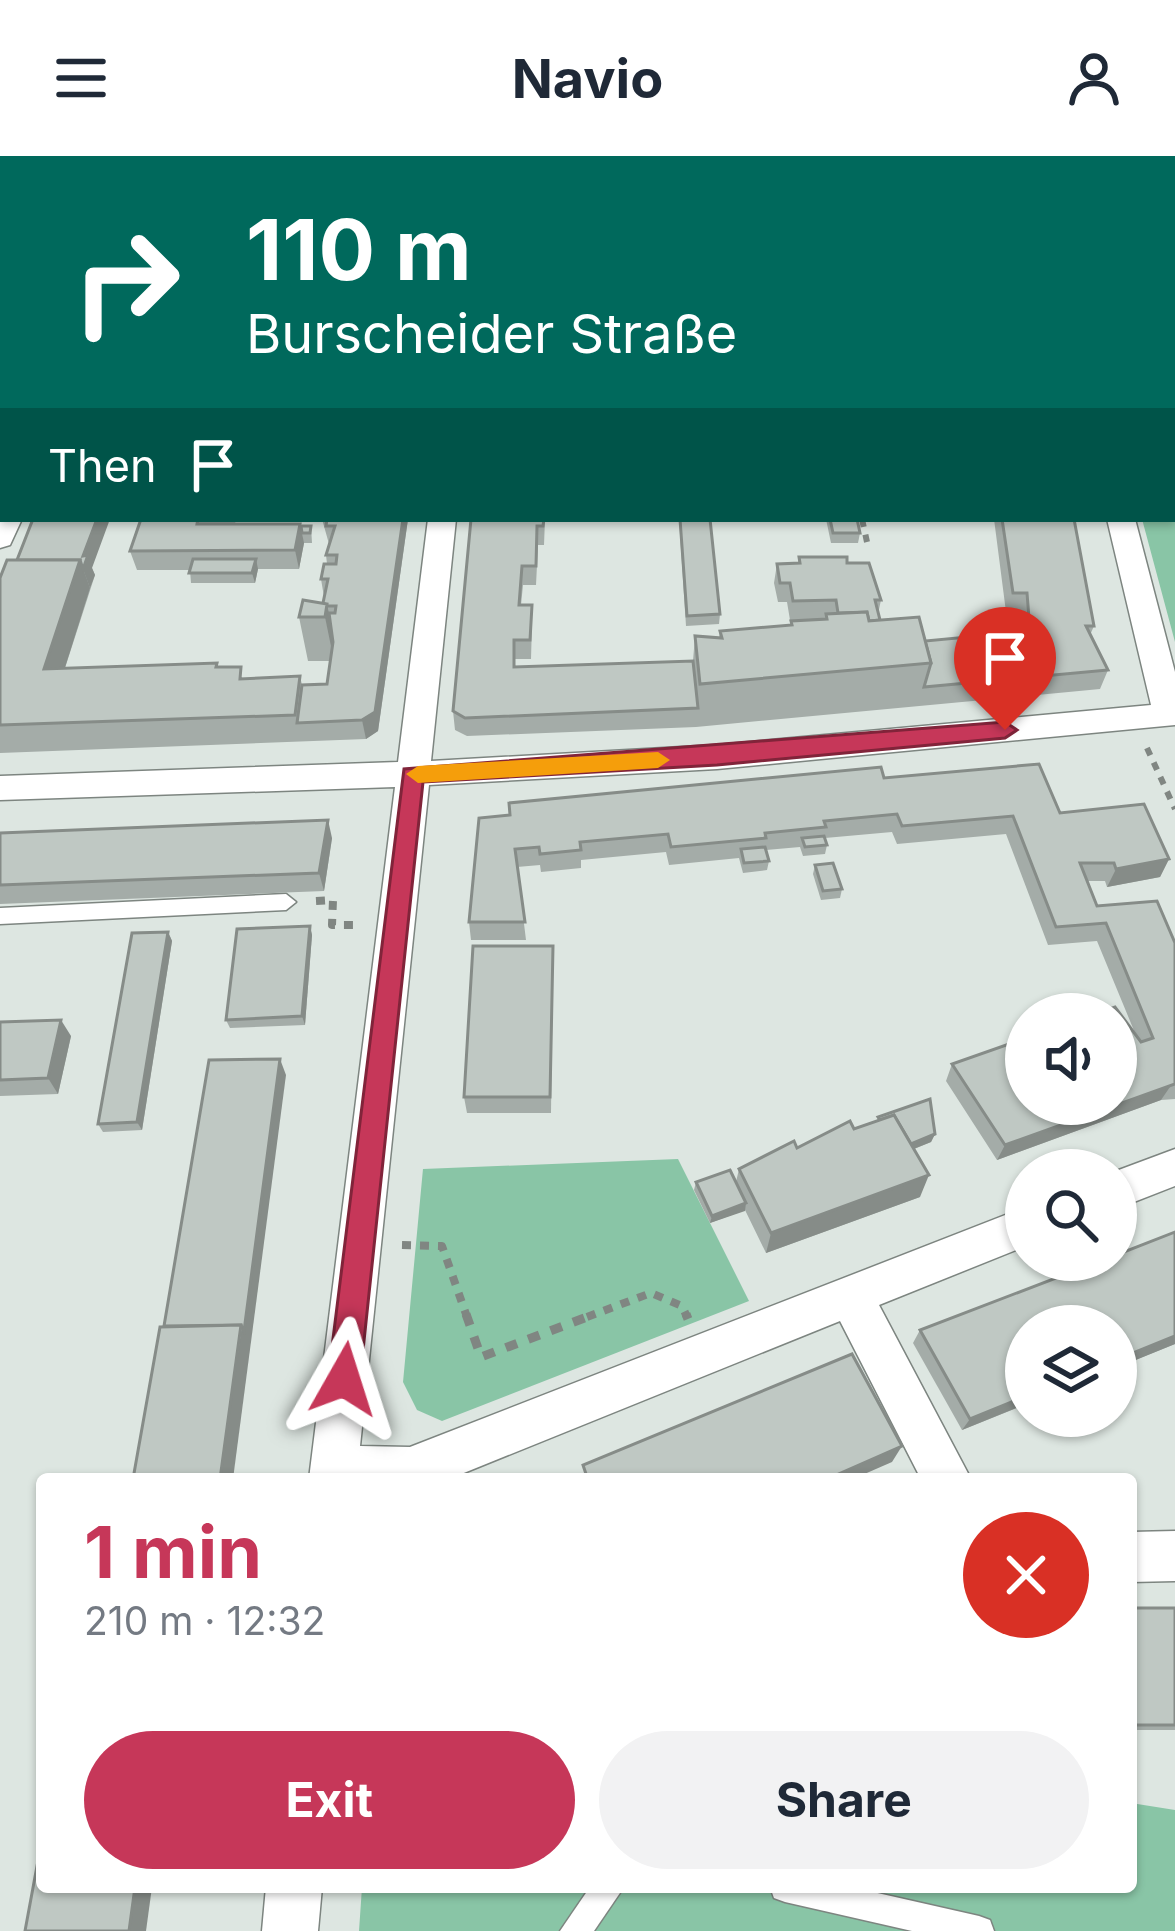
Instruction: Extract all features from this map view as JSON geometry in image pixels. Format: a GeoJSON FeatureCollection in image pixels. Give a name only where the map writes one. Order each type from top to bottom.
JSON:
{"type":"FeatureCollection","features":[{"type":"Feature","properties":{"kind":"street"},"geometry":{"type":"LineString","coordinates":[[333,1473],[442,522]]}},
{"type":"Feature","properties":{"kind":"street"},"geometry":{"type":"LineString","coordinates":[[0,788],[412,775],[717,757],[1160,716],[1122,522]]}},
{"type":"Feature","properties":{"kind":"street"},"geometry":{"type":"LineString","coordinates":[[1137,1182],[1175,1167]]}},
{"type":"Feature","properties":{"kind":"street"},"geometry":{"type":"LineString","coordinates":[[359,1473],[410,1471],[1005,1234]]}},
{"type":"Feature","properties":{"kind":"street"},"geometry":{"type":"LineString","coordinates":[[850,1296],[944,1473]]}},
{"type":"Feature","properties":{"kind":"street"},"geometry":{"type":"LineString","coordinates":[[1137,1557],[1175,1556]]}},
{"type":"Feature","properties":{"kind":"street"},"geometry":{"type":"LineString","coordinates":[[290,1931],[293,1893]]}},
{"type":"Feature","properties":{"kind":"lane"},"geometry":{"type":"LineString","coordinates":[[0,916],[286,902]]}},
{"type":"Feature","properties":{"kind":"lane"},"geometry":{"type":"LineString","coordinates":[[575,1931],[604,1893]]}},
{"type":"Feature","properties":{"kind":"lane"},"geometry":{"type":"LineString","coordinates":[[812,1893],[980,1931]]}},
{"type":"Feature","properties":{"kind":"path"},"geometry":{"type":"LineString","coordinates":[[863,522],[867,542]]}},
{"type":"Feature","properties":{"kind":"path"},"geometry":{"type":"LineString","coordinates":[[1160,716],[1175,809]]}},
{"type":"Feature","properties":{"kind":"path"},"geometry":{"type":"LineString","coordinates":[[286,902],[334,900],[332,925],[394,924]]}},
{"type":"Feature","properties":{"kind":"path"},"geometry":{"type":"LineString","coordinates":[[423,1245],[442,1246],[482,1357],[651,1293],[682,1306],[703,1353]]}},
{"type":"Feature","properties":{"kind":"green space"},"geometry":{"type":"Polygon","coordinates":[[[1143,522],[1175,522],[1175,642],[1143,522]]]}},
{"type":"Feature","properties":{"kind":"green space"},"geometry":{"type":"Polygon","coordinates":[[[678,1159],[749,1301],[442,1421],[417,1410],[403,1382],[423,1169],[678,1159]]]}},
{"type":"Feature","properties":{"kind":"green space"},"geometry":{"type":"Polygon","coordinates":[[[1137,1804],[1175,1810],[1175,1931],[359,1931],[362,1893],[1137,1893],[1137,1804]]]}},
{"type":"Feature","properties":{"kind":"building"},"geometry":{"type":"Polygon","coordinates":[[[32,522],[96,522],[83,569],[80,560],[17,560],[32,522]]]}},
{"type":"Feature","properties":{"kind":"building"},"geometry":{"type":"Polygon","coordinates":[[[140,522],[300,524],[295,550],[130,551],[140,522]]]}},
{"type":"Feature","properties":{"kind":"building"},"geometry":{"type":"Polygon","coordinates":[[[327,522],[403,522],[375,712],[362,720],[297,723],[302,685],[327,684],[333,642],[329,613],[335,613],[336,606],[323,603],[328,579],[321,579],[324,564],[336,564],[337,555],[326,555],[335,526],[326,526],[327,522]]]}},
{"type":"Feature","properties":{"kind":"building"},"geometry":{"type":"Polygon","coordinates":[[[471,522],[544,522],[537,526],[536,566],[522,566],[519,605],[532,605],[530,640],[514,640],[514,667],[693,661],[698,708],[465,718],[453,711],[471,522]]]}},
{"type":"Feature","properties":{"kind":"building"},"geometry":{"type":"Polygon","coordinates":[[[680,522],[710,522],[720,614],[687,616],[680,522]]]}},
{"type":"Feature","properties":{"kind":"building"},"geometry":{"type":"Polygon","coordinates":[[[831,522],[858,522],[860,533],[833,533],[831,522]]]}},
{"type":"Feature","properties":{"kind":"building"},"geometry":{"type":"Polygon","coordinates":[[[1002,522],[1075,522],[1094,626],[1086,626],[1108,670],[924,687],[931,663],[925,641],[1030,631],[1027,593],[1013,593],[1002,522]]]}},
{"type":"Feature","properties":{"kind":"building"},"geometry":{"type":"Polygon","coordinates":[[[799,557],[847,557],[847,563],[869,563],[881,600],[875,600],[880,620],[869,621],[867,612],[838,613],[836,600],[793,601],[790,583],[780,583],[777,564],[800,563],[799,557]]]}},
{"type":"Feature","properties":{"kind":"building"},"geometry":{"type":"Polygon","coordinates":[[[193,559],[256,559],[252,573],[189,573],[193,559]]]}},
{"type":"Feature","properties":{"kind":"building"},"geometry":{"type":"Polygon","coordinates":[[[7,560],[80,560],[44,669],[217,663],[216,667],[241,667],[240,679],[300,676],[295,715],[0,725],[0,578],[7,560]]]}},
{"type":"Feature","properties":{"kind":"building"},"geometry":{"type":"Polygon","coordinates":[[[303,600],[327,604],[325,617],[299,617],[303,600]]]}},
{"type":"Feature","properties":{"kind":"building"},"geometry":{"type":"Polygon","coordinates":[[[867,612],[869,621],[919,617],[931,663],[700,684],[695,636],[722,638],[720,631],[867,612]]]}},
{"type":"Feature","properties":{"kind":"building"},"geometry":{"type":"Polygon","coordinates":[[[1039,764],[1060,813],[1144,804],[1169,859],[1116,869],[1114,863],[1080,863],[1097,906],[1157,901],[1175,943],[1175,1084],[1137,1098],[1137,1037],[1141,1042],[1153,1038],[1137,993],[1106,923],[1056,927],[1013,816],[902,826],[897,814],[824,821],[826,827],[765,833],[766,838],[671,847],[668,834],[580,842],[581,850],[540,854],[539,847],[515,849],[525,922],[469,922],[479,818],[510,815],[509,803],[881,767],[884,778],[1039,764]]]}},
{"type":"Feature","properties":{"kind":"building"},"geometry":{"type":"Polygon","coordinates":[[[328,820],[319,873],[0,885],[0,833],[328,820]]]}},
{"type":"Feature","properties":{"kind":"building"},"geometry":{"type":"Polygon","coordinates":[[[824,836],[827,845],[805,847],[802,838],[824,836]]]}},
{"type":"Feature","properties":{"kind":"building"},"geometry":{"type":"Polygon","coordinates":[[[765,847],[769,861],[744,863],[741,849],[765,847]]]}},
{"type":"Feature","properties":{"kind":"building"},"geometry":{"type":"Polygon","coordinates":[[[833,863],[842,889],[823,891],[815,865],[833,863]]]}},
{"type":"Feature","properties":{"kind":"building"},"geometry":{"type":"Polygon","coordinates":[[[310,926],[302,1016],[226,1020],[237,929],[310,926]]]}},
{"type":"Feature","properties":{"kind":"building"},"geometry":{"type":"Polygon","coordinates":[[[168,932],[137,1122],[98,1124],[132,933],[168,932]]]}},
{"type":"Feature","properties":{"kind":"building"},"geometry":{"type":"Polygon","coordinates":[[[473,946],[553,946],[550,1097],[464,1097],[473,946]]]}},
{"type":"Feature","properties":{"kind":"building"},"geometry":{"type":"Polygon","coordinates":[[[61,1020],[48,1078],[0,1080],[0,1022],[61,1020]]]}},
{"type":"Feature","properties":{"kind":"building"},"geometry":{"type":"Polygon","coordinates":[[[1005,1045],[1005,1125],[1061,1125],[1005,1145],[952,1064],[1005,1045]]]}},
{"type":"Feature","properties":{"kind":"building"},"geometry":{"type":"Polygon","coordinates":[[[280,1059],[244,1331],[241,1325],[164,1326],[209,1060],[280,1059]]]}},
{"type":"Feature","properties":{"kind":"building"},"geometry":{"type":"Polygon","coordinates":[[[930,1099],[935,1134],[911,1144],[894,1115],[878,1117],[930,1099]]]}},
{"type":"Feature","properties":{"kind":"building"},"geometry":{"type":"Polygon","coordinates":[[[894,1115],[929,1175],[771,1233],[739,1169],[794,1141],[797,1148],[850,1121],[854,1129],[894,1115]]]}},
{"type":"Feature","properties":{"kind":"building"},"geometry":{"type":"Polygon","coordinates":[[[730,1170],[746,1203],[712,1216],[696,1182],[730,1170]]]}},
{"type":"Feature","properties":{"kind":"building"},"geometry":{"type":"Polygon","coordinates":[[[1175,1232],[1175,1336],[1137,1351],[1137,1305],[1005,1305],[1005,1405],[970,1419],[920,1330],[1048,1281],[1137,1281],[1137,1247],[1175,1232]]]}},
{"type":"Feature","properties":{"kind":"building"},"geometry":{"type":"Polygon","coordinates":[[[241,1325],[221,1473],[134,1473],[160,1327],[241,1325]]]}},
{"type":"Feature","properties":{"kind":"building"},"geometry":{"type":"Polygon","coordinates":[[[852,1354],[902,1446],[841,1473],[586,1473],[583,1465],[852,1354]]]}},
{"type":"Feature","properties":{"kind":"building"},"geometry":{"type":"Polygon","coordinates":[[[1137,1608],[1175,1608],[1175,1725],[1137,1725],[1137,1608]]]}},
{"type":"Feature","properties":{"kind":"building"},"geometry":{"type":"Polygon","coordinates":[[[36,1871],[36,1893],[134,1893],[129,1931],[25,1931],[36,1871]]]}},
{"type":"Feature","properties":{"kind":"slow traffic"},"geometry":{"type":"LineString","coordinates":[[418,774],[658,760]]}},
{"type":"Feature","properties":{"kind":"route"},"geometry":{"type":"LineString","coordinates":[[344,1379],[412,775],[717,757],[1005,730]]}}]}
